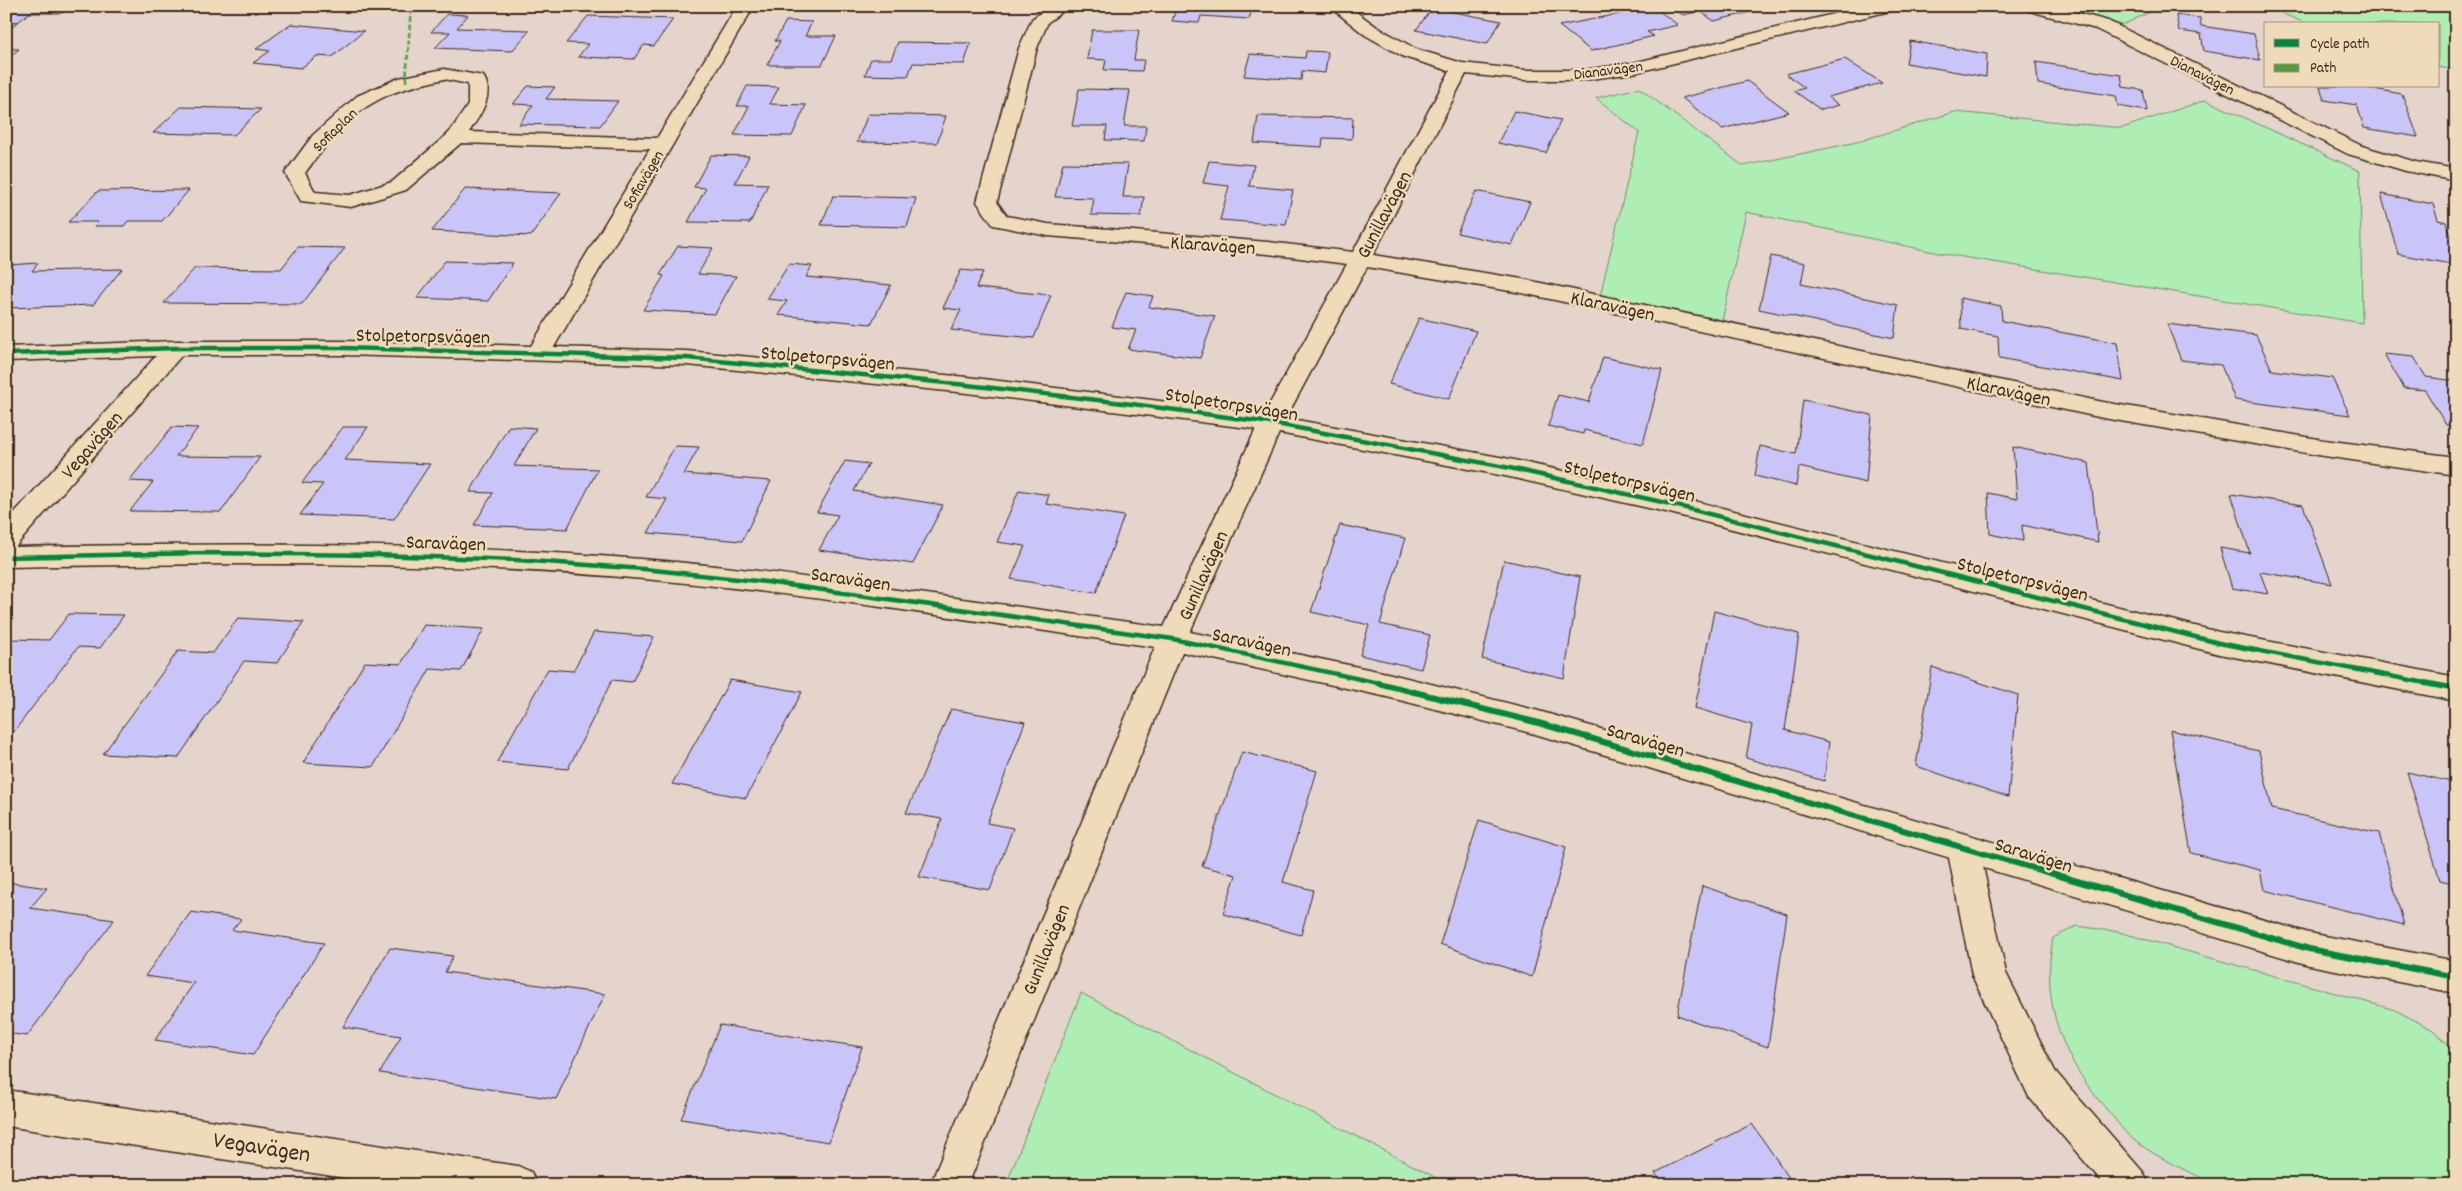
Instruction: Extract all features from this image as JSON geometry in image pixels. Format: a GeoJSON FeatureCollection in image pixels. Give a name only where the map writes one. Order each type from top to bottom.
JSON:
{"type":"FeatureCollection","features":[{"type":"Feature","properties":{"kind":"street","name":"Sofiavägen"},"geometry":{"type":"LineString","coordinates":[[539,352],[746,6]]}},
{"type":"Feature","properties":{"kind":"street","name":"Klaravägen"},"geometry":{"type":"LineString","coordinates":[[1062,6],[1041,19],[1028,48],[987,202],[1000,221],[1048,230],[1268,248],[1360,259],[1522,286],[2103,410],[2324,448],[2456,466]]}},
{"type":"Feature","properties":{"kind":"street","name":"Dianavägen"},"geometry":{"type":"LineString","coordinates":[[1337,6],[1370,32],[1410,52],[1460,68],[1525,75],[1584,75],[1633,68],[1888,6]]}},
{"type":"Feature","properties":{"kind":"street","name":"Dianavägen"},"geometry":{"type":"LineString","coordinates":[[2032,6],[2102,25],[2355,150],[2413,167],[2456,175]]}},
{"type":"Feature","properties":{"kind":"street","name":"Gunillavägen"},"geometry":{"type":"LineString","coordinates":[[949,1185],[1173,639],[1271,423],[1460,68]]}},
{"type":"Feature","properties":{"kind":"street","name":"Sofiaplan"},"geometry":{"type":"LineString","coordinates":[[444,74],[478,80],[478,106],[456,138],[399,186],[351,201],[308,197],[295,173],[320,138],[364,100],[406,82],[444,74]]}},
{"type":"Feature","properties":{"kind":"street"},"geometry":{"type":"LineString","coordinates":[[456,138],[664,144]]}},
{"type":"Feature","properties":{"kind":"street","name":"Stolpetorpsvägen"},"geometry":{"type":"LineString","coordinates":[[6,354],[176,348],[343,348],[539,352],[687,358],[947,383],[1132,404],[1271,423],[1570,482],[1681,507],[2219,643],[2456,689]]}},
{"type":"Feature","properties":{"kind":"street","name":"Vegavägen"},"geometry":{"type":"LineString","coordinates":[[6,540],[176,348]]}},
{"type":"Feature","properties":{"kind":"street","name":"Saravägen"},"geometry":{"type":"LineString","coordinates":[[6,557],[205,552],[517,560],[644,568],[883,597],[1173,639],[1387,685],[1535,722],[2309,949],[2456,977]]}},
{"type":"Feature","properties":{"kind":"street"},"geometry":{"type":"LineString","coordinates":[[1963,848],[1989,975],[2038,1076],[2042,1084],[2130,1185]]}},
{"type":"Feature","properties":{"kind":"street","name":"Vegavägen"},"geometry":{"type":"LineString","coordinates":[[6,1108],[518,1185]]}},
{"type":"Feature","properties":{"kind":"green space"},"geometry":{"type":"Polygon","coordinates":[[[2061,6],[2163,6],[2122,25],[2061,6]]]}},
{"type":"Feature","properties":{"kind":"green space"},"geometry":{"type":"Polygon","coordinates":[[[2265,6],[2456,6],[2456,70],[2440,67],[2440,22],[2302,22],[2265,6]]]}},
{"type":"Feature","properties":{"kind":"green space"},"geometry":{"type":"Polygon","coordinates":[[[1639,88],[1743,166],[1857,142],[1955,112],[2122,128],[2206,100],[2360,171],[2362,323],[1939,253],[1746,212],[1721,326],[1600,296],[1639,132],[1596,98],[1639,88]]]}},
{"type":"Feature","properties":{"kind":"green space"},"geometry":{"type":"Polygon","coordinates":[[[2077,926],[2119,932],[2395,1010],[2433,1030],[2456,1051],[2456,1183],[2219,1185],[2154,1154],[2128,1135],[2093,1093],[2068,1053],[2059,1031],[2053,1009],[2050,986],[2053,938],[2077,926]]]}},
{"type":"Feature","properties":{"kind":"green space"},"geometry":{"type":"Polygon","coordinates":[[[1081,993],[1450,1185],[1006,1185],[1081,993]]]}},
{"type":"Feature","properties":{"kind":"building"},"geometry":{"type":"Polygon","coordinates":[[[6,6],[71,6],[62,13],[29,13],[18,22],[6,22],[6,6]]]}},
{"type":"Feature","properties":{"kind":"building"},"geometry":{"type":"Polygon","coordinates":[[[1177,6],[1253,6],[1249,19],[1201,16],[1199,23],[1172,21],[1177,6]]]}},
{"type":"Feature","properties":{"kind":"building"},"geometry":{"type":"Polygon","coordinates":[[[1671,6],[1771,7],[1714,21],[1700,11],[1683,15],[1671,6]]]}},
{"type":"Feature","properties":{"kind":"building"},"geometry":{"type":"Polygon","coordinates":[[[1654,7],[1678,25],[1647,32],[1654,36],[1591,51],[1559,26],[1654,7]]]}},
{"type":"Feature","properties":{"kind":"building"},"geometry":{"type":"Polygon","coordinates":[[[1432,8],[1501,21],[1487,44],[1416,30],[1432,8]]]}},
{"type":"Feature","properties":{"kind":"building"},"geometry":{"type":"Polygon","coordinates":[[[447,14],[468,15],[457,28],[530,30],[512,51],[435,48],[450,32],[431,32],[447,14]]]}},
{"type":"Feature","properties":{"kind":"building"},"geometry":{"type":"Polygon","coordinates":[[[2176,15],[2200,18],[2201,26],[2254,34],[2260,60],[2204,51],[2201,34],[2179,31],[2176,15]]]}},
{"type":"Feature","properties":{"kind":"building"},"geometry":{"type":"Polygon","coordinates":[[[588,16],[673,19],[654,46],[644,45],[634,59],[578,57],[588,44],[566,43],[588,16]]]}},
{"type":"Feature","properties":{"kind":"building"},"geometry":{"type":"Polygon","coordinates":[[[786,21],[812,22],[805,36],[836,36],[822,65],[767,65],[780,41],[775,41],[786,21]]]}},
{"type":"Feature","properties":{"kind":"building"},"geometry":{"type":"Polygon","coordinates":[[[6,22],[18,22],[6,32],[6,22]]]}},
{"type":"Feature","properties":{"kind":"building"},"geometry":{"type":"Polygon","coordinates":[[[291,24],[364,31],[332,57],[317,56],[301,68],[253,63],[270,51],[256,49],[291,24]]]}},
{"type":"Feature","properties":{"kind":"building"},"geometry":{"type":"Polygon","coordinates":[[[1092,30],[1139,30],[1134,60],[1144,60],[1142,71],[1104,70],[1106,60],[1087,59],[1092,30]]]}},
{"type":"Feature","properties":{"kind":"building"},"geometry":{"type":"Polygon","coordinates":[[[1910,41],[1987,54],[1986,77],[1906,63],[1910,41]]]}},
{"type":"Feature","properties":{"kind":"building"},"geometry":{"type":"Polygon","coordinates":[[[898,42],[971,43],[964,64],[913,63],[908,76],[865,75],[871,59],[891,59],[898,42]]]}},
{"type":"Feature","properties":{"kind":"building"},"geometry":{"type":"Polygon","coordinates":[[[6,49],[19,49],[6,60],[6,49]]]}},
{"type":"Feature","properties":{"kind":"building"},"geometry":{"type":"Polygon","coordinates":[[[1306,51],[1328,52],[1325,73],[1302,71],[1301,80],[1244,76],[1250,54],[1305,58],[1306,51]]]}},
{"type":"Feature","properties":{"kind":"building"},"geometry":{"type":"Polygon","coordinates":[[[1845,59],[1882,83],[1828,97],[1839,105],[1821,110],[1794,91],[1805,88],[1786,74],[1845,59]]]}},
{"type":"Feature","properties":{"kind":"building"},"geometry":{"type":"Polygon","coordinates":[[[2036,62],[2121,75],[2123,87],[2143,90],[2147,111],[2118,106],[2116,96],[2038,84],[2036,62]]]}},
{"type":"Feature","properties":{"kind":"building"},"geometry":{"type":"Polygon","coordinates":[[[1747,81],[1789,112],[1722,129],[1682,98],[1747,81]]]}},
{"type":"Feature","properties":{"kind":"building"},"geometry":{"type":"Polygon","coordinates":[[[528,86],[555,87],[546,99],[618,101],[600,126],[519,124],[533,105],[513,104],[528,86]]]}},
{"type":"Feature","properties":{"kind":"building"},"geometry":{"type":"Polygon","coordinates":[[[747,86],[779,87],[770,104],[806,105],[792,136],[734,135],[749,106],[737,106],[747,86]]]}},
{"type":"Feature","properties":{"kind":"building"},"geometry":{"type":"Polygon","coordinates":[[[2321,88],[2368,88],[2402,94],[2418,137],[2364,128],[2357,105],[2324,100],[2321,88]]]}},
{"type":"Feature","properties":{"kind":"building"},"geometry":{"type":"Polygon","coordinates":[[[1079,89],[1130,90],[1124,126],[1146,126],[1144,141],[1105,140],[1107,126],[1072,126],[1079,89]]]}},
{"type":"Feature","properties":{"kind":"building"},"geometry":{"type":"Polygon","coordinates":[[[181,107],[261,109],[234,135],[153,133],[181,107]]]}},
{"type":"Feature","properties":{"kind":"building"},"geometry":{"type":"Polygon","coordinates":[[[1514,111],[1561,120],[1546,153],[1498,143],[1514,111]]]}},
{"type":"Feature","properties":{"kind":"building"},"geometry":{"type":"Polygon","coordinates":[[[868,114],[946,116],[937,143],[857,142],[868,114]]]}},
{"type":"Feature","properties":{"kind":"building"},"geometry":{"type":"Polygon","coordinates":[[[1258,116],[1353,118],[1352,139],[1323,138],[1322,147],[1254,143],[1258,116]]]}},
{"type":"Feature","properties":{"kind":"building"},"geometry":{"type":"Polygon","coordinates":[[[711,155],[749,156],[735,183],[768,184],[750,223],[688,222],[706,188],[694,187],[711,155]]]}},
{"type":"Feature","properties":{"kind":"building"},"geometry":{"type":"Polygon","coordinates":[[[1209,161],[1254,165],[1249,186],[1293,190],[1286,225],[1220,220],[1229,186],[1203,183],[1209,161]]]}},
{"type":"Feature","properties":{"kind":"building"},"geometry":{"type":"Polygon","coordinates":[[[1063,163],[1128,164],[1123,197],[1144,197],[1141,216],[1091,215],[1094,198],[1055,197],[1063,163]]]}},
{"type":"Feature","properties":{"kind":"building"},"geometry":{"type":"Polygon","coordinates":[[[465,189],[561,193],[531,236],[432,231],[465,189]]]}},
{"type":"Feature","properties":{"kind":"building"},"geometry":{"type":"Polygon","coordinates":[[[189,190],[162,221],[128,221],[124,226],[94,226],[98,222],[68,222],[98,191],[189,190]]]}},
{"type":"Feature","properties":{"kind":"building"},"geometry":{"type":"Polygon","coordinates":[[[1476,191],[1530,202],[1512,245],[1457,233],[1476,191]]]}},
{"type":"Feature","properties":{"kind":"building"},"geometry":{"type":"Polygon","coordinates":[[[2381,194],[2433,204],[2438,220],[2446,222],[2456,249],[2456,265],[2398,254],[2381,194]]]}},
{"type":"Feature","properties":{"kind":"building"},"geometry":{"type":"Polygon","coordinates":[[[833,196],[916,198],[907,227],[821,225],[833,196]]]}},
{"type":"Feature","properties":{"kind":"building"},"geometry":{"type":"Polygon","coordinates":[[[678,246],[713,248],[698,274],[736,276],[715,314],[643,310],[664,276],[660,275],[678,246]]]}},
{"type":"Feature","properties":{"kind":"building"},"geometry":{"type":"Polygon","coordinates":[[[298,247],[345,248],[302,304],[164,303],[195,268],[281,269],[298,247]]]}},
{"type":"Feature","properties":{"kind":"building"},"geometry":{"type":"Polygon","coordinates":[[[1771,256],[1805,263],[1801,284],[1898,305],[1894,338],[1759,309],[1771,256]]]}},
{"type":"Feature","properties":{"kind":"building"},"geometry":{"type":"Polygon","coordinates":[[[445,261],[513,263],[488,301],[417,298],[445,261]]]}},
{"type":"Feature","properties":{"kind":"building"},"geometry":{"type":"Polygon","coordinates":[[[38,263],[32,271],[122,269],[93,305],[6,308],[6,297],[9,294],[6,294],[6,267],[9,265],[38,263]]]}},
{"type":"Feature","properties":{"kind":"building"},"geometry":{"type":"Polygon","coordinates":[[[789,264],[812,266],[806,277],[891,285],[871,324],[778,315],[787,301],[767,299],[789,264]]]}},
{"type":"Feature","properties":{"kind":"building"},"geometry":{"type":"Polygon","coordinates":[[[961,270],[983,272],[976,288],[1051,295],[1034,338],[951,330],[961,310],[943,308],[961,270]]]}},
{"type":"Feature","properties":{"kind":"building"},"geometry":{"type":"Polygon","coordinates":[[[1126,292],[1153,296],[1149,307],[1215,316],[1200,358],[1128,349],[1136,330],[1112,327],[1126,292]]]}},
{"type":"Feature","properties":{"kind":"building"},"geometry":{"type":"Polygon","coordinates":[[[1960,298],[2001,306],[2002,321],[2117,343],[2123,381],[1999,358],[1998,336],[1961,329],[1960,298]]]}},
{"type":"Feature","properties":{"kind":"building"},"geometry":{"type":"Polygon","coordinates":[[[1419,318],[1476,331],[1449,399],[1389,384],[1419,318]]]}},
{"type":"Feature","properties":{"kind":"building"},"geometry":{"type":"Polygon","coordinates":[[[2167,324],[2256,335],[2272,370],[2332,378],[2350,415],[2235,400],[2221,365],[2181,360],[2167,324]]]}},
{"type":"Feature","properties":{"kind":"building"},"geometry":{"type":"Polygon","coordinates":[[[2384,354],[2414,357],[2426,377],[2456,381],[2456,426],[2446,425],[2425,390],[2404,388],[2384,354]]]}},
{"type":"Feature","properties":{"kind":"building"},"geometry":{"type":"Polygon","coordinates":[[[1603,357],[1662,370],[1643,444],[1584,430],[1583,434],[1548,426],[1558,395],[1589,402],[1603,357]]]}},
{"type":"Feature","properties":{"kind":"building"},"geometry":{"type":"Polygon","coordinates":[[[1803,400],[1872,415],[1866,483],[1799,467],[1796,486],[1755,476],[1760,446],[1796,454],[1803,400]]]}},
{"type":"Feature","properties":{"kind":"building"},"geometry":{"type":"Polygon","coordinates":[[[509,426],[536,428],[514,466],[598,469],[567,529],[474,525],[493,493],[470,492],[509,426]]]}},
{"type":"Feature","properties":{"kind":"building"},"geometry":{"type":"Polygon","coordinates":[[[172,427],[198,428],[176,456],[260,457],[221,512],[130,511],[153,482],[129,481],[172,427]]]}},
{"type":"Feature","properties":{"kind":"building"},"geometry":{"type":"Polygon","coordinates":[[[343,427],[368,427],[345,460],[430,464],[394,519],[300,515],[323,484],[302,483],[343,427]]]}},
{"type":"Feature","properties":{"kind":"building"},"geometry":{"type":"Polygon","coordinates":[[[675,446],[699,447],[684,474],[771,481],[742,541],[648,533],[667,499],[646,497],[675,446]]]}},
{"type":"Feature","properties":{"kind":"building"},"geometry":{"type":"Polygon","coordinates":[[[2013,447],[2089,463],[2098,542],[2022,525],[2023,541],[1990,534],[1988,493],[2017,499],[2013,447]]]}},
{"type":"Feature","properties":{"kind":"building"},"geometry":{"type":"Polygon","coordinates":[[[845,461],[869,464],[854,491],[943,505],[913,564],[819,550],[838,515],[817,512],[845,461]]]}},
{"type":"Feature","properties":{"kind":"building"},"geometry":{"type":"Polygon","coordinates":[[[1019,490],[1049,495],[1046,504],[1124,516],[1096,593],[1011,579],[1025,546],[997,542],[1019,490]]]}},
{"type":"Feature","properties":{"kind":"building"},"geometry":{"type":"Polygon","coordinates":[[[2231,494],[2303,505],[2332,584],[2260,572],[2268,594],[2232,588],[2220,548],[2250,553],[2231,494]]]}},
{"type":"Feature","properties":{"kind":"building"},"geometry":{"type":"Polygon","coordinates":[[[1340,525],[1405,538],[1380,624],[1430,635],[1421,669],[1360,655],[1369,625],[1311,612],[1340,525]]]}},
{"type":"Feature","properties":{"kind":"building"},"geometry":{"type":"Polygon","coordinates":[[[1504,560],[1580,577],[1564,678],[1482,659],[1504,560]]]}},
{"type":"Feature","properties":{"kind":"building"},"geometry":{"type":"Polygon","coordinates":[[[1714,611],[1799,634],[1785,730],[1829,742],[1824,781],[1746,758],[1752,725],[1695,708],[1714,611]]]}},
{"type":"Feature","properties":{"kind":"building"},"geometry":{"type":"Polygon","coordinates":[[[69,614],[124,615],[100,648],[78,647],[6,742],[6,646],[12,639],[49,640],[69,614]]]}},
{"type":"Feature","properties":{"kind":"building"},"geometry":{"type":"Polygon","coordinates":[[[238,618],[304,622],[277,663],[244,661],[178,758],[103,754],[178,651],[213,653],[238,618]]]}},
{"type":"Feature","properties":{"kind":"building"},"geometry":{"type":"Polygon","coordinates":[[[424,625],[484,629],[461,671],[430,669],[373,767],[303,763],[365,662],[401,664],[424,625]]]}},
{"type":"Feature","properties":{"kind":"building"},"geometry":{"type":"Polygon","coordinates":[[[594,632],[654,637],[632,682],[612,680],[568,769],[497,762],[548,669],[573,671],[594,632]]]}},
{"type":"Feature","properties":{"kind":"building"},"geometry":{"type":"Polygon","coordinates":[[[1932,667],[2018,695],[2008,797],[1916,766],[1932,667]]]}},
{"type":"Feature","properties":{"kind":"building"},"geometry":{"type":"Polygon","coordinates":[[[730,680],[802,692],[746,798],[672,784],[730,680]]]}},
{"type":"Feature","properties":{"kind":"building"},"geometry":{"type":"Polygon","coordinates":[[[951,709],[1025,722],[987,823],[1013,828],[990,890],[919,877],[942,819],[906,813],[951,709]]]}},
{"type":"Feature","properties":{"kind":"building"},"geometry":{"type":"Polygon","coordinates":[[[2170,730],[2259,751],[2272,809],[2379,833],[2404,925],[2264,890],[2260,870],[2191,853],[2170,730]]]}},
{"type":"Feature","properties":{"kind":"building"},"geometry":{"type":"Polygon","coordinates":[[[1242,752],[1317,771],[1283,882],[1313,890],[1301,935],[1223,914],[1236,875],[1202,866],[1242,752]]]}},
{"type":"Feature","properties":{"kind":"building"},"geometry":{"type":"Polygon","coordinates":[[[2407,772],[2456,783],[2456,884],[2440,880],[2407,772]]]}},
{"type":"Feature","properties":{"kind":"building"},"geometry":{"type":"Polygon","coordinates":[[[1479,820],[1566,847],[1532,977],[1440,944],[1479,820]]]}},
{"type":"Feature","properties":{"kind":"building"},"geometry":{"type":"Polygon","coordinates":[[[6,882],[47,888],[30,908],[114,920],[27,1036],[6,1033],[6,882]]]}},
{"type":"Feature","properties":{"kind":"building"},"geometry":{"type":"Polygon","coordinates":[[[1702,886],[1787,914],[1768,1047],[1677,1015],[1702,886]]]}},
{"type":"Feature","properties":{"kind":"building"},"geometry":{"type":"Polygon","coordinates":[[[191,912],[241,919],[232,930],[324,943],[253,1055],[155,1040],[194,983],[145,976],[191,912]]]}},
{"type":"Feature","properties":{"kind":"building"},"geometry":{"type":"Polygon","coordinates":[[[390,948],[453,956],[445,972],[605,994],[556,1099],[380,1073],[401,1036],[343,1027],[390,948]]]}},
{"type":"Feature","properties":{"kind":"building"},"geometry":{"type":"Polygon","coordinates":[[[720,1025],[862,1047],[829,1142],[681,1119],[720,1025]]]}},
{"type":"Feature","properties":{"kind":"building"},"geometry":{"type":"Polygon","coordinates":[[[1752,1124],[1794,1185],[1663,1185],[1655,1173],[1752,1124]]]}},
{"type":"Feature","properties":{"kind":"marked path"},"geometry":{"type":"LineString","coordinates":[[406,82],[411,6]]}},
{"type":"Feature","properties":{"kind":"marked path"},"geometry":{"type":"LineString","coordinates":[[1024,6],[1061,7]]}},
{"type":"Feature","properties":{"kind":"cycle path"},"geometry":{"type":"LineString","coordinates":[[6,354],[176,348],[343,348],[687,358],[967,385],[1132,404],[1271,423],[1505,467],[1662,502],[2219,643],[2456,689]]}},
{"type":"Feature","properties":{"kind":"cycle path"},"geometry":{"type":"LineString","coordinates":[[6,557],[205,553],[377,555],[517,560],[644,569],[766,582],[1173,639],[1387,685],[1535,722],[2109,892],[2309,949],[2456,977]]}}]}
